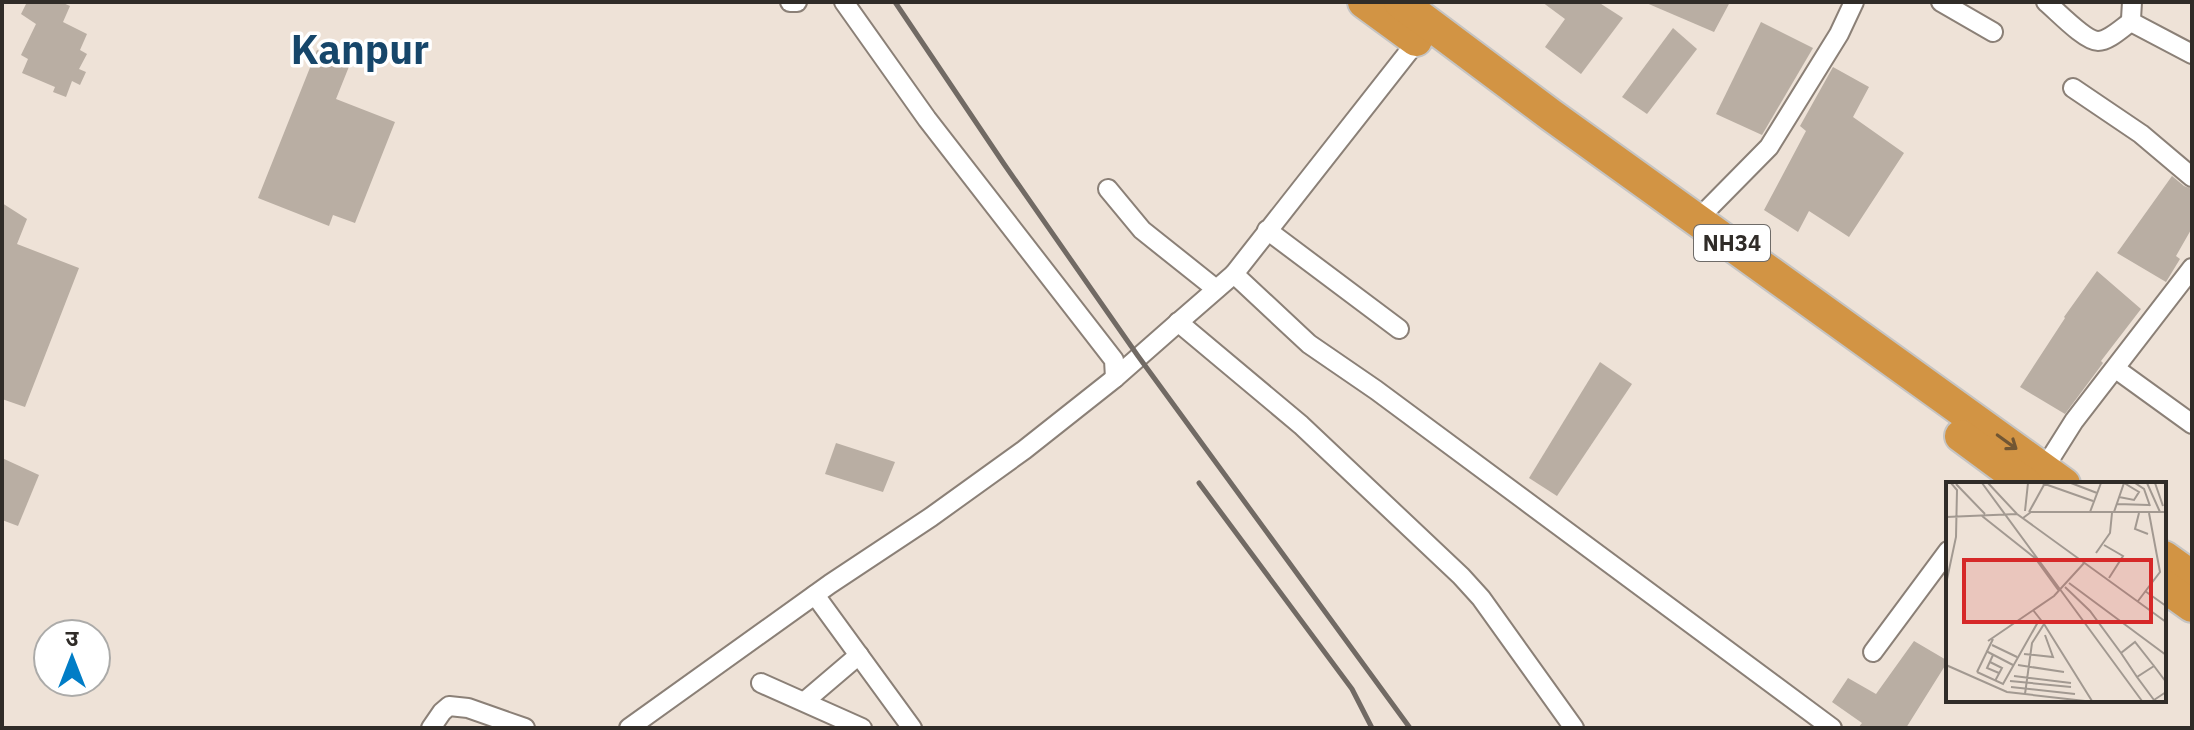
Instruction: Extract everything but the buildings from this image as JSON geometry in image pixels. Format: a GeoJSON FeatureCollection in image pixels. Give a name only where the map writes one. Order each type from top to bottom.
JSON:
{"type":"FeatureCollection","features":[{"type":"Feature","properties":{"kind":"highway","name":"NH34"},"geometry":{"type":"LineString","coordinates":[[1364,2],[1424,33],[1551,115],[1698,219],[2026,478]]}},
{"type":"Feature","properties":{"kind":"highway","name":"NH34"},"geometry":{"type":"LineString","coordinates":[[1400,2],[1424,33],[1797,315],[2026,478]]}},
{"type":"Feature","properties":{"kind":"highway"},"geometry":{"type":"LineString","coordinates":[[2166,558],[2192,577]]}},
{"type":"Feature","properties":{"kind":"highway"},"geometry":{"type":"LineString","coordinates":[[2166,587],[2192,606]]}},
{"type":"Feature","properties":{"kind":"street"},"geometry":{"type":"LineString","coordinates":[[790,2],[797,2]]}},
{"type":"Feature","properties":{"kind":"street"},"geometry":{"type":"LineString","coordinates":[[844,2],[927,119],[1114,360],[1115,378]]}},
{"type":"Feature","properties":{"kind":"street"},"geometry":{"type":"LineString","coordinates":[[1698,219],[1769,147],[1839,34],[1854,2]]}},
{"type":"Feature","properties":{"kind":"street"},"geometry":{"type":"LineString","coordinates":[[1941,2],[1993,32]]}},
{"type":"Feature","properties":{"kind":"street"},"geometry":{"type":"LineString","coordinates":[[2046,2],[2085,36],[2096,41],[2106,39],[2132,21]]}},
{"type":"Feature","properties":{"kind":"street"},"geometry":{"type":"LineString","coordinates":[[2132,2],[2132,21]]}},
{"type":"Feature","properties":{"kind":"street"},"geometry":{"type":"LineString","coordinates":[[2132,21],[2192,54]]}},
{"type":"Feature","properties":{"kind":"street"},"geometry":{"type":"LineString","coordinates":[[632,727],[815,595],[1013,459],[1115,378],[1234,274],[1424,33]]}},
{"type":"Feature","properties":{"kind":"street"},"geometry":{"type":"LineString","coordinates":[[2073,88],[2141,134],[2192,177]]}},
{"type":"Feature","properties":{"kind":"street"},"geometry":{"type":"LineString","coordinates":[[1108,189],[1142,230],[1216,289]]}},
{"type":"Feature","properties":{"kind":"street"},"geometry":{"type":"LineString","coordinates":[[1267,230],[1399,329]]}},
{"type":"Feature","properties":{"kind":"street"},"geometry":{"type":"LineString","coordinates":[[2026,478],[2116,369],[2192,268]]}},
{"type":"Feature","properties":{"kind":"street"},"geometry":{"type":"LineString","coordinates":[[1234,274],[1319,352],[1376,390],[1832,728]]}},
{"type":"Feature","properties":{"kind":"street"},"geometry":{"type":"LineString","coordinates":[[1178,322],[1301,425],[1461,576],[1481,598],[1574,728]]}},
{"type":"Feature","properties":{"kind":"street"},"geometry":{"type":"LineString","coordinates":[[2116,369],[2189,415]]}},
{"type":"Feature","properties":{"kind":"street"},"geometry":{"type":"LineString","coordinates":[[1873,652],[1946,554]]}},
{"type":"Feature","properties":{"kind":"street"},"geometry":{"type":"LineString","coordinates":[[815,595],[912,728]]}},
{"type":"Feature","properties":{"kind":"street"},"geometry":{"type":"LineString","coordinates":[[805,701],[859,655]]}},
{"type":"Feature","properties":{"kind":"street"},"geometry":{"type":"LineString","coordinates":[[761,683],[862,728]]}},
{"type":"Feature","properties":{"kind":"street"},"geometry":{"type":"LineString","coordinates":[[431,728],[449,706],[468,708],[525,728]]}},
{"type":"Feature","properties":{"kind":"railway"},"geometry":{"type":"LineString","coordinates":[[895,2],[1138,356],[1410,728]]}},
{"type":"Feature","properties":{"kind":"railway"},"geometry":{"type":"LineString","coordinates":[[1199,483],[1352,689],[1372,728]]}},
{"type":"Feature","properties":{"kind":"district","name":"Kanpur"},"geometry":{"type":"Point","coordinates":[360,50]}}]}
